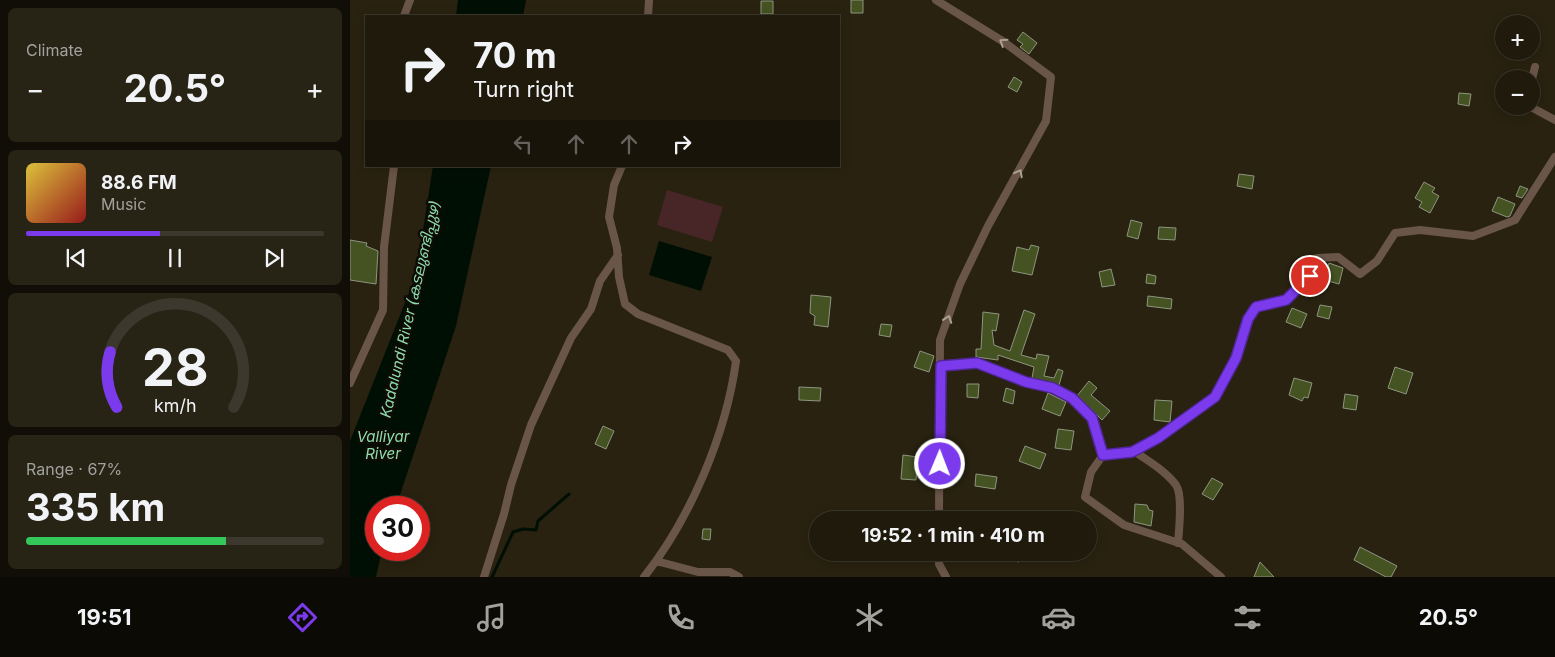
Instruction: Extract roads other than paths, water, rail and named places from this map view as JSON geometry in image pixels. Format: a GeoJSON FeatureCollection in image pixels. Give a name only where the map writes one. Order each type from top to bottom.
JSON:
{"type":"FeatureCollection","features":[{"type":"Feature","properties":{"kind":"street"},"geometry":{"type":"LineString","coordinates":[[404,15],[410,0]]}},
{"type":"Feature","properties":{"kind":"street"},"geometry":{"type":"LineString","coordinates":[[648,15],[649,0]]}},
{"type":"Feature","properties":{"kind":"street"},"geometry":{"type":"LineString","coordinates":[[936,0],[1004,42],[1051,77],[1046,121],[988,226],[960,284],[940,340],[940,511]]}},
{"type":"Feature","properties":{"kind":"street"},"geometry":{"type":"LineString","coordinates":[[1540,112],[1555,120]]}},
{"type":"Feature","properties":{"kind":"street"},"geometry":{"type":"LineString","coordinates":[[1221,577],[1178,543],[1124,525],[1085,497],[1091,472],[1103,455],[1134,451],[1158,438],[1215,397],[1236,358],[1248,319],[1256,307],[1286,300],[1310,276],[1317,258],[1338,257],[1360,274],[1377,260],[1395,233],[1420,230],[1473,236],[1515,220],[1555,157]]}},
{"type":"Feature","properties":{"kind":"street"},"geometry":{"type":"LineString","coordinates":[[350,383],[383,310],[384,247],[394,167]]}},
{"type":"Feature","properties":{"kind":"street"},"geometry":{"type":"LineString","coordinates":[[622,167],[614,184],[610,217],[625,304],[638,314],[728,350],[736,361],[733,385],[716,440],[688,508],[656,561],[644,577]]}},
{"type":"Feature","properties":{"kind":"street"},"geometry":{"type":"LineString","coordinates":[[484,577],[520,454],[538,410],[571,338],[591,309],[600,281],[618,255]]}},
{"type":"Feature","properties":{"kind":"street"},"geometry":{"type":"LineString","coordinates":[[941,366],[977,363],[1026,382],[1053,388],[1066,394],[1092,418],[1103,455]]}},
{"type":"Feature","properties":{"kind":"street"},"geometry":{"type":"LineString","coordinates":[[1134,451],[1166,475],[1178,487],[1180,518],[1178,543]]}},
{"type":"Feature","properties":{"kind":"street"},"geometry":{"type":"LineString","coordinates":[[656,561],[698,572],[730,572],[739,577]]}},
{"type":"Feature","properties":{"kind":"street"},"geometry":{"type":"LineString","coordinates":[[939,561],[946,577]]}},
{"type":"Feature","properties":{"kind":"water"},"geometry":{"type":"Polygon","coordinates":[[[458,0],[526,0],[523,15],[456,15],[458,0]]]}},
{"type":"Feature","properties":{"kind":"water","name":"Valliyar River"},"geometry":{"type":"Polygon","coordinates":[[[433,167],[491,167],[456,326],[400,496],[365,496],[365,561],[380,561],[376,577],[350,577],[350,441],[416,275],[433,167]]]}},
{"type":"Feature","properties":{"kind":"water"},"geometry":{"type":"Polygon","coordinates":[[[659,241],[712,257],[701,291],[649,275],[659,241]]]}},
{"type":"Feature","properties":{"kind":"waterway"},"geometry":{"type":"LineString","coordinates":[[492,577],[513,532],[523,529],[536,530],[538,521],[569,494]]}},
{"type":"Feature","properties":{"kind":"water label","name":"Kadalundi River (കടലുണ്ടിപ്പുഴ)"},"geometry":{"type":"Point","coordinates":[410,309]}}]}
